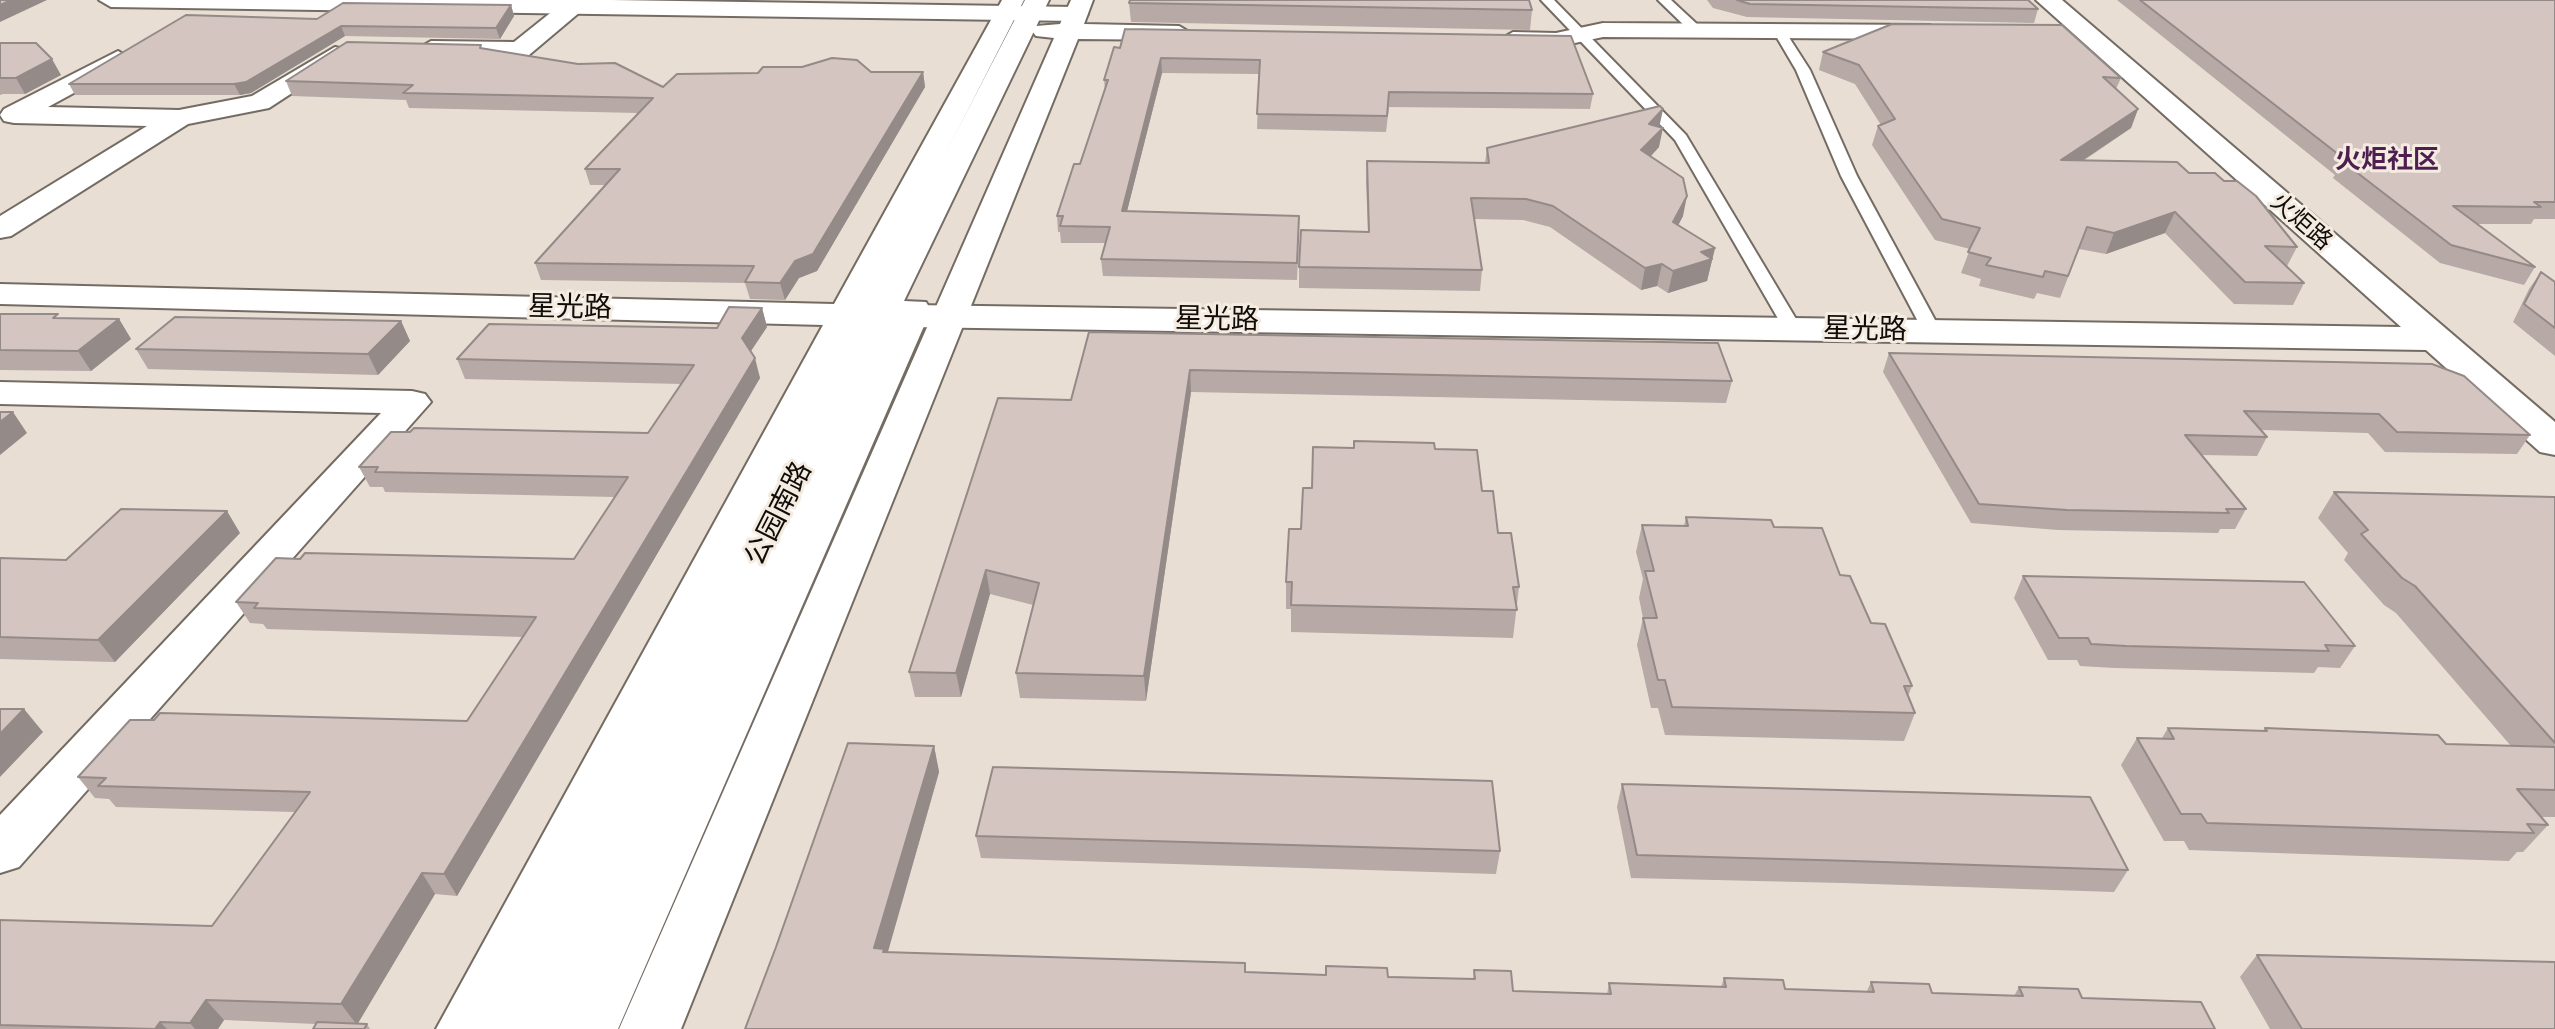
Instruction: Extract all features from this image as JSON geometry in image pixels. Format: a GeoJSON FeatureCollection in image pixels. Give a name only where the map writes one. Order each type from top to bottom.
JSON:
{"type":"FeatureCollection","features":[{"type":"Feature","properties":{"kind":"street"},"geometry":{"type":"LineString","coordinates":[[111,0],[572,7],[796,5],[1047,12],[1210,34]]}},
{"type":"Feature","properties":{"kind":"street","name":"火炬路"},"geometry":{"type":"LineString","coordinates":[[2048,0],[2070,33],[2555,443]]}},
{"type":"Feature","properties":{"kind":"street"},"geometry":{"type":"LineString","coordinates":[[410,48],[520,50],[572,7]]}},
{"type":"Feature","properties":{"kind":"street"},"geometry":{"type":"LineString","coordinates":[[467,1029],[896,316],[1047,12]]}},
{"type":"Feature","properties":{"kind":"street","name":"公园南路"},"geometry":{"type":"LineString","coordinates":[[521,1029],[896,316],[1047,12]]}},
{"type":"Feature","properties":{"kind":"street"},"geometry":{"type":"LineString","coordinates":[[1493,39],[1556,40],[1603,30],[1947,32]]}},
{"type":"Feature","properties":{"kind":"street"},"geometry":{"type":"LineString","coordinates":[[136,49],[14,115],[179,118],[260,102],[347,46],[362,47]]}},
{"type":"Feature","properties":{"kind":"street"},"geometry":{"type":"LineString","coordinates":[[0,229],[179,118]]}},
{"type":"Feature","properties":{"kind":"street","name":"星光路"},"geometry":{"type":"LineString","coordinates":[[0,294],[896,316],[2435,339]]}},
{"type":"Feature","properties":{"kind":"street"},"geometry":{"type":"LineString","coordinates":[[650,1029],[896,316]]}},
{"type":"Feature","properties":{"kind":"street","name":"公园南路"},"geometry":{"type":"LineString","coordinates":[[586,1029],[896,316]]}},
{"type":"Feature","properties":{"kind":"street"},"geometry":{"type":"LineString","coordinates":[[0,393],[412,402],[0,851]]}},
{"type":"Feature","properties":{"kind":"lane"},"geometry":{"type":"LineString","coordinates":[[1547,0],[1681,138],[1793,329]]}},
{"type":"Feature","properties":{"kind":"lane"},"geometry":{"type":"LineString","coordinates":[[1664,0],[1696,30]]}},
{"type":"Feature","properties":{"kind":"lane"},"geometry":{"type":"LineString","coordinates":[[1779,31],[1803,70],[1849,176],[1932,331]]}},
{"type":"Feature","properties":{"kind":"building"},"geometry":{"type":"Polygon","coordinates":[[[1130,0],[1529,0],[1532,10],[1129,3],[1130,0]]]}},
{"type":"Feature","properties":{"kind":"building"},"geometry":{"type":"Polygon","coordinates":[[[1737,0],[2028,0],[2038,9],[1750,4],[1737,0]]]}},
{"type":"Feature","properties":{"kind":"building"},"geometry":{"type":"Polygon","coordinates":[[[2140,0],[2555,0],[2555,202],[2534,202],[2541,207],[2453,206],[2535,267],[2451,245],[2140,0]]]}},
{"type":"Feature","properties":{"kind":"building"},"geometry":{"type":"Polygon","coordinates":[[[343,3],[511,5],[496,28],[341,26],[246,82],[69,84],[186,15],[317,19],[343,3]]]}},
{"type":"Feature","properties":{"kind":"building"},"geometry":{"type":"Polygon","coordinates":[[[1892,24],[2062,25],[2121,78],[2103,77],[2138,109],[2061,160],[2177,162],[2189,173],[2215,173],[2224,181],[2237,181],[2256,196],[2297,247],[2265,246],[2304,283],[2245,282],[2175,212],[2114,233],[2087,227],[2068,276],[2045,271],[2043,277],[1986,265],[1991,258],[1968,252],[1980,228],[1942,219],[1878,126],[1895,119],[1859,65],[1823,52],[1892,24]]]}},
{"type":"Feature","properties":{"kind":"building"},"geometry":{"type":"Polygon","coordinates":[[[1125,29],[1571,36],[1593,94],[1389,92],[1387,116],[1257,114],[1260,60],[1161,58],[1122,211],[1299,216],[1297,263],[1101,259],[1110,227],[1060,226],[1063,216],[1057,216],[1074,164],[1080,164],[1108,80],[1104,80],[1114,47],[1120,48],[1125,29]]]}},
{"type":"Feature","properties":{"kind":"building"},"geometry":{"type":"Polygon","coordinates":[[[347,42],[481,45],[480,48],[578,64],[615,63],[663,87],[677,74],[758,73],[763,67],[802,67],[832,58],[857,60],[871,72],[923,72],[813,254],[795,261],[780,283],[745,282],[754,266],[535,263],[620,169],[585,169],[653,98],[403,93],[413,85],[286,81],[347,42]]]}},
{"type":"Feature","properties":{"kind":"building"},"geometry":{"type":"Polygon","coordinates":[[[0,43],[36,43],[52,59],[16,78],[0,78],[0,43]]]}},
{"type":"Feature","properties":{"kind":"building"},"geometry":{"type":"Polygon","coordinates":[[[1660,106],[1663,109],[1649,124],[1663,128],[1641,150],[1683,178],[1687,196],[1673,222],[1715,248],[1701,252],[1712,259],[1673,271],[1662,264],[1645,268],[1553,206],[1526,199],[1471,198],[1482,270],[1299,267],[1301,230],[1369,232],[1367,161],[1489,163],[1487,148],[1660,106]]]}},
{"type":"Feature","properties":{"kind":"building"},"geometry":{"type":"Polygon","coordinates":[[[2541,272],[2555,282],[2555,328],[2524,304],[2541,272]]]}},
{"type":"Feature","properties":{"kind":"building"},"geometry":{"type":"Polygon","coordinates":[[[729,307],[762,308],[742,338],[755,358],[444,874],[422,873],[341,1004],[206,1000],[190,1023],[160,1022],[155,1029],[0,1025],[0,920],[212,926],[310,792],[98,786],[106,778],[78,777],[130,720],[154,720],[160,713],[467,721],[536,617],[254,608],[258,603],[236,602],[276,558],[300,559],[305,553],[574,559],[628,477],[375,472],[378,467],[359,467],[391,432],[410,432],[414,428],[648,433],[694,365],[457,359],[489,324],[717,328],[729,307]]]}},
{"type":"Feature","properties":{"kind":"building"},"geometry":{"type":"Polygon","coordinates":[[[0,314],[58,314],[53,318],[119,319],[78,351],[0,350],[0,314]]]}},
{"type":"Feature","properties":{"kind":"building"},"geometry":{"type":"Polygon","coordinates":[[[175,317],[401,321],[368,354],[136,349],[175,317]]]}},
{"type":"Feature","properties":{"kind":"building"},"geometry":{"type":"Polygon","coordinates":[[[1089,332],[1718,343],[1732,381],[1190,370],[1144,676],[1016,673],[1039,583],[986,570],[956,673],[909,672],[998,398],[1071,400],[1089,332]]]}},
{"type":"Feature","properties":{"kind":"building"},"geometry":{"type":"Polygon","coordinates":[[[1889,353],[2432,364],[2464,376],[2530,435],[2397,432],[2379,414],[2244,411],[2267,437],[2185,435],[2246,509],[2226,509],[2229,513],[2067,510],[1979,504],[1889,353]]]}},
{"type":"Feature","properties":{"kind":"building"},"geometry":{"type":"Polygon","coordinates":[[[0,412],[13,412],[0,422],[0,412]]]}},
{"type":"Feature","properties":{"kind":"building"},"geometry":{"type":"Polygon","coordinates":[[[1354,441],[1434,443],[1435,449],[1477,450],[1482,491],[1493,491],[1498,533],[1511,533],[1519,587],[1513,587],[1517,610],[1291,605],[1292,582],[1286,582],[1289,529],[1301,529],[1303,488],[1312,488],[1313,447],[1354,448],[1354,441]]]}},
{"type":"Feature","properties":{"kind":"building"},"geometry":{"type":"Polygon","coordinates":[[[2334,492],[2555,497],[2555,743],[2415,586],[2402,578],[2361,534],[2368,530],[2334,492]]]}},
{"type":"Feature","properties":{"kind":"building"},"geometry":{"type":"Polygon","coordinates":[[[121,509],[227,511],[98,640],[0,637],[0,558],[66,560],[121,509]]]}},
{"type":"Feature","properties":{"kind":"building"},"geometry":{"type":"Polygon","coordinates":[[[1686,517],[1771,520],[1774,527],[1822,528],[1840,575],[1850,576],[1871,623],[1885,624],[1912,686],[1904,686],[1915,713],[1672,707],[1665,680],[1658,680],[1643,618],[1657,618],[1645,571],[1654,571],[1642,525],[1688,526],[1686,517]]]}},
{"type":"Feature","properties":{"kind":"building"},"geometry":{"type":"Polygon","coordinates":[[[2023,576],[2304,582],[2355,646],[2325,645],[2329,651],[2126,646],[2091,644],[2088,638],[2059,638],[2023,576]]]}},
{"type":"Feature","properties":{"kind":"building"},"geometry":{"type":"Polygon","coordinates":[[[0,709],[24,709],[0,734],[0,709]]]}},
{"type":"Feature","properties":{"kind":"building"},"geometry":{"type":"Polygon","coordinates":[[[2168,728],[2267,731],[2265,728],[2438,735],[2446,744],[2555,747],[2555,790],[2517,789],[2548,825],[2527,824],[2534,833],[2207,823],[2201,814],[2181,814],[2137,738],[2174,739],[2168,728]]]}},
{"type":"Feature","properties":{"kind":"building"},"geometry":{"type":"Polygon","coordinates":[[[848,743],[934,746],[874,948],[884,949],[883,952],[1245,963],[1245,972],[1326,975],[1326,966],[1387,968],[1388,977],[1475,979],[1474,970],[1511,971],[1513,991],[1611,994],[1609,983],[1726,987],[1724,978],[1783,980],[1785,989],[1874,992],[1871,982],[1929,984],[1932,993],[2023,996],[2019,987],[2078,989],[2082,998],[2201,1002],[2215,1029],[745,1029],[848,743]]]}},
{"type":"Feature","properties":{"kind":"building"},"geometry":{"type":"Polygon","coordinates":[[[993,767],[1492,781],[1500,851],[976,836],[993,767]]]}},
{"type":"Feature","properties":{"kind":"building"},"geometry":{"type":"Polygon","coordinates":[[[1622,784],[2090,797],[2128,870],[1637,855],[1622,784]]]}},
{"type":"Feature","properties":{"kind":"building"},"geometry":{"type":"Polygon","coordinates":[[[2257,955],[2555,962],[2555,1029],[2302,1029],[2257,955]]]}},
{"type":"Feature","properties":{"kind":"building"},"geometry":{"type":"Polygon","coordinates":[[[317,1022],[367,1024],[364,1029],[313,1029],[317,1022]]]}},
{"type":"Feature","properties":{"kind":"district","name":"火炬社区"},"geometry":{"type":"Point","coordinates":[2387,161]}}]}
